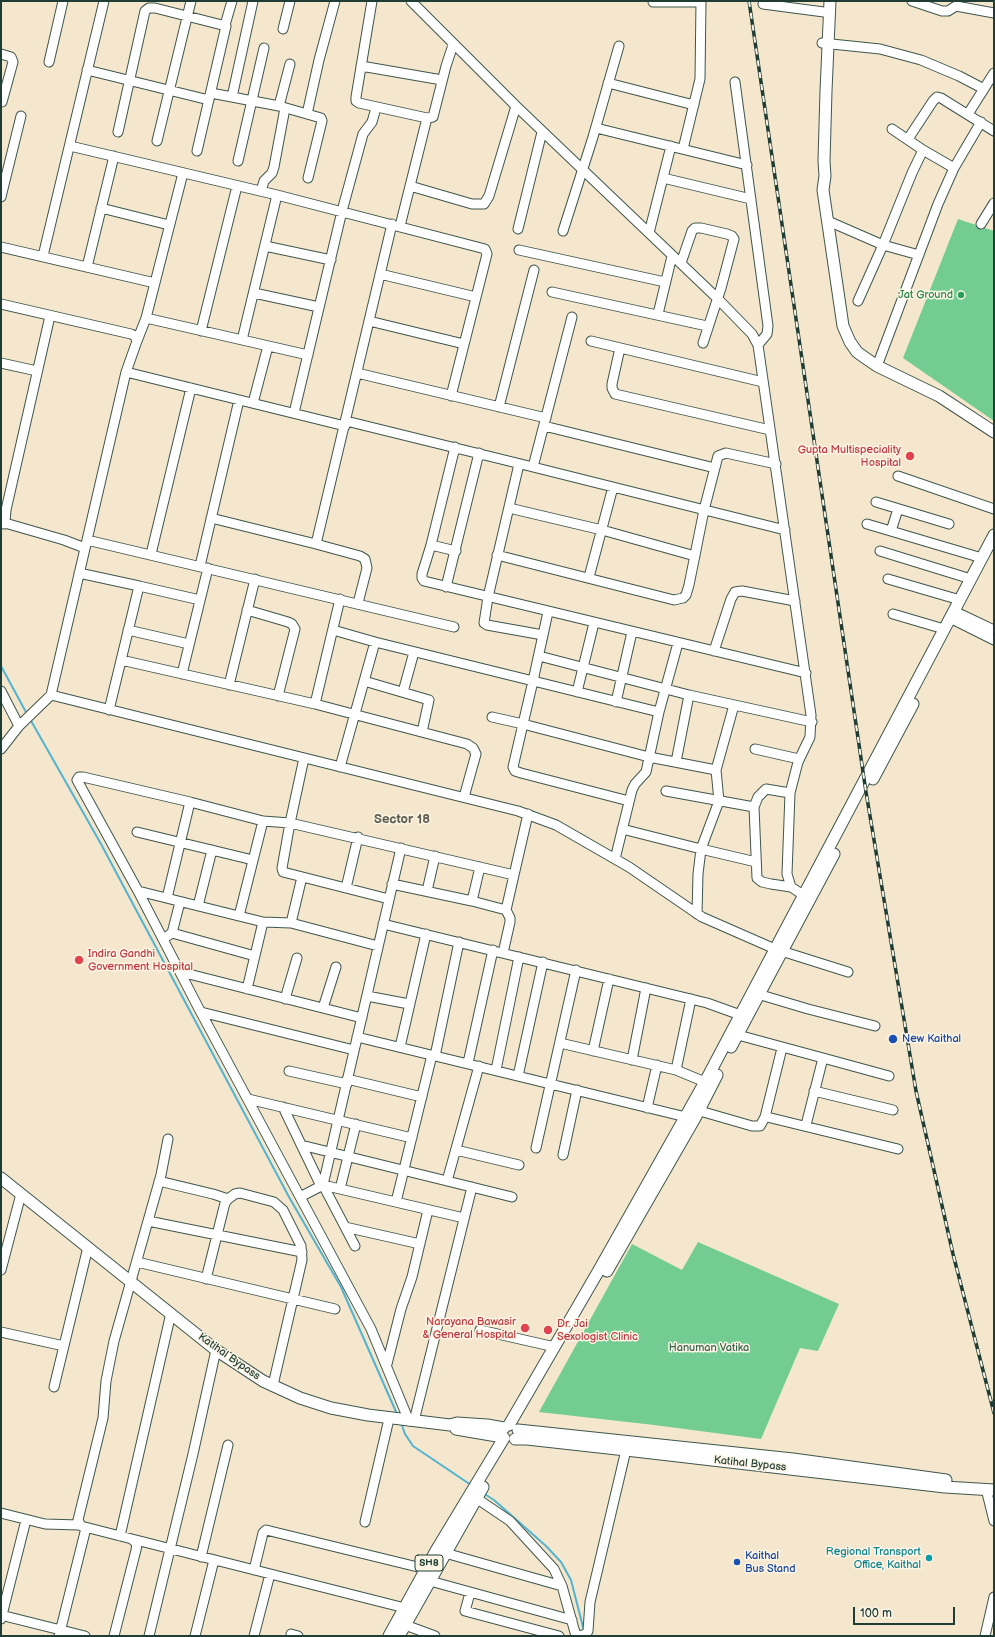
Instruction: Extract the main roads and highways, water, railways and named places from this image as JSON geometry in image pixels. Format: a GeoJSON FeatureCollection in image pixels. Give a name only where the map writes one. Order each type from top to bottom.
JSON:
{"type":"FeatureCollection","features":[{"type":"Feature","properties":{"kind":"main road"},"geometry":{"type":"LineString","coordinates":[[830,1],[818,131],[817,170],[819,183],[823,190],[843,326],[850,342],[857,352],[877,366],[939,396],[994,432]]}},
{"type":"Feature","properties":{"kind":"main road"},"geometry":{"type":"LineString","coordinates":[[824,6],[825,43]]}},
{"type":"Feature","properties":{"kind":"main road"},"geometry":{"type":"LineString","coordinates":[[808,898],[944,630],[955,616],[960,600],[994,535]]}},
{"type":"Feature","properties":{"kind":"main road"},"geometry":{"type":"LineString","coordinates":[[510,1433],[692,1112],[705,1082],[744,1016],[808,898],[955,616],[994,549]]}},
{"type":"Feature","properties":{"kind":"main road"},"geometry":{"type":"LineString","coordinates":[[510,1433],[555,1347],[738,1035],[744,1016],[760,994],[779,951]]}},
{"type":"Feature","properties":{"kind":"main road","name":"Katihal Bypass"},"geometry":{"type":"LineString","coordinates":[[1,1178],[216,1350],[272,1385],[300,1398],[331,1408],[391,1419],[450,1426],[456,1423],[487,1425],[527,1439],[945,1487],[990,1489]]}},
{"type":"Feature","properties":{"kind":"main road","name":"Katihal Bypass"},"geometry":{"type":"LineString","coordinates":[[510,1433],[647,1443],[808,1461],[946,1480],[990,1489]]}},
{"type":"Feature","properties":{"kind":"main road","name":"SH8"},"geometry":{"type":"LineString","coordinates":[[389,1636],[426,1569],[477,1490],[510,1433]]}},
{"type":"Feature","properties":{"kind":"main road","name":"SH8"},"geometry":{"type":"LineString","coordinates":[[399,1636],[445,1553],[477,1490]]}},
{"type":"Feature","properties":{"kind":"waterway"},"geometry":{"type":"LineString","coordinates":[[1,666],[27,714]]}},
{"type":"Feature","properties":{"kind":"waterway"},"geometry":{"type":"LineString","coordinates":[[30,719],[101,844],[289,1197],[341,1287],[397,1414]]}},
{"type":"Feature","properties":{"kind":"waterway"},"geometry":{"type":"LineString","coordinates":[[401,1423],[405,1434],[413,1446],[471,1485]]}},
{"type":"Feature","properties":{"kind":"waterway"},"geometry":{"type":"LineString","coordinates":[[483,1493],[494,1500],[546,1546],[561,1562],[571,1580],[584,1631]]}},
{"type":"Feature","properties":{"kind":"railway"},"geometry":{"type":"LineString","coordinates":[[749,1],[866,792],[916,1091],[953,1254],[994,1413]]}},
{"type":"Feature","properties":{"kind":"place","name":"Jat Ground"},"geometry":{"type":"Point","coordinates":[961,295]}},
{"type":"Feature","properties":{"kind":"place","name":"Gupta Multispeciality Hospital"},"geometry":{"type":"Point","coordinates":[910,456]}},
{"type":"Feature","properties":{"kind":"place","name":"Indira Gandhi Government Hospital"},"geometry":{"type":"Point","coordinates":[79,960]}},
{"type":"Feature","properties":{"kind":"place","name":"New Kaithal"},"geometry":{"type":"Point","coordinates":[893,1039]}},
{"type":"Feature","properties":{"kind":"place","name":"Narayana Bawasir & General Hospital"},"geometry":{"type":"Point","coordinates":[525,1328]}},
{"type":"Feature","properties":{"kind":"place","name":"Dr. Jai Sexologist Clinic"},"geometry":{"type":"Point","coordinates":[548,1330]}},
{"type":"Feature","properties":{"kind":"place","name":"Regional Transport Office, Kaithal"},"geometry":{"type":"Point","coordinates":[929,1558]}},
{"type":"Feature","properties":{"kind":"place","name":"Kaithal Bus Stand"},"geometry":{"type":"Point","coordinates":[737,1562]}},
{"type":"Feature","properties":{"kind":"district","name":"Sector 18"},"geometry":{"type":"Point","coordinates":[402,820]}},
{"type":"Feature","properties":{"kind":"park label","name":"Hanuman Vatika"},"geometry":{"type":"Point","coordinates":[709,1348]}}]}
